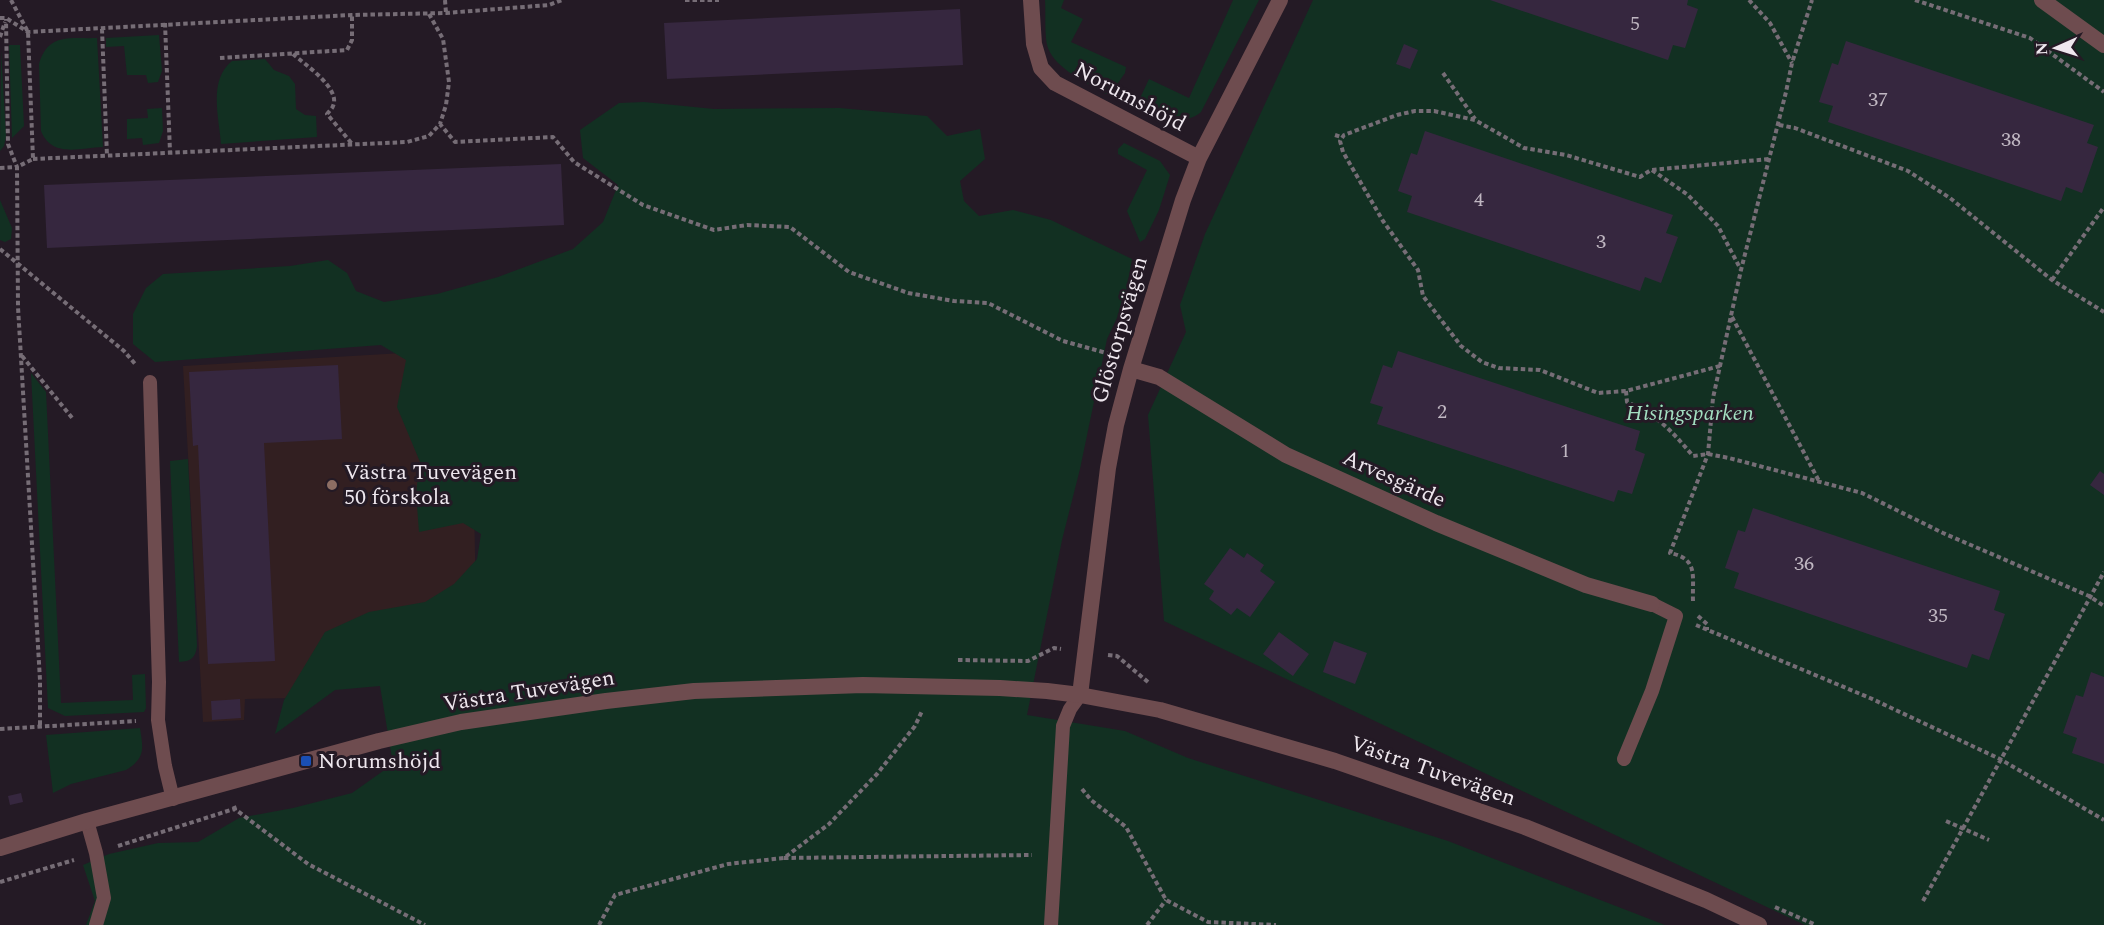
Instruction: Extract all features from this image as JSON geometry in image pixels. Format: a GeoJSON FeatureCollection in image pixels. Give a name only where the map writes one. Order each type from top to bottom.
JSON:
{"type":"FeatureCollection","features":[{"type":"Feature","properties":{"kind":"street","name":"Norumshöjd"},"geometry":{"type":"LineString","coordinates":[[1031,0],[1034,44],[1041,68],[1055,83],[1199,158]]}},
{"type":"Feature","properties":{"kind":"street","name":"Glöstorpsvägen"},"geometry":{"type":"LineString","coordinates":[[1080,695],[1108,468],[1116,425],[1131,369],[1182,200],[1199,158],[1280,0]]}},
{"type":"Feature","properties":{"kind":"street"},"geometry":{"type":"LineString","coordinates":[[2042,0],[2104,45]]}},
{"type":"Feature","properties":{"kind":"street","name":"Arvesgärde"},"geometry":{"type":"LineString","coordinates":[[1131,369],[1159,377],[1286,455],[1436,523],[1586,585],[1652,604]]}},
{"type":"Feature","properties":{"kind":"street","name":"Västra Tuvevägen"},"geometry":{"type":"LineString","coordinates":[[0,848],[87,821],[379,741],[461,722],[694,691],[863,685],[1047,691],[1160,710],[1335,761],[1525,827],[1706,900],[1759,925]]}},
{"type":"Feature","properties":{"kind":"lane"},"geometry":{"type":"LineString","coordinates":[[150,382],[159,682],[158,720],[165,766],[174,799]]}},
{"type":"Feature","properties":{"kind":"lane"},"geometry":{"type":"LineString","coordinates":[[1624,759],[1653,691],[1676,616],[1652,604]]}},
{"type":"Feature","properties":{"kind":"lane"},"geometry":{"type":"LineString","coordinates":[[1051,925],[1064,726],[1070,709],[1080,695]]}},
{"type":"Feature","properties":{"kind":"lane"},"geometry":{"type":"LineString","coordinates":[[87,821],[104,898],[96,925]]}},
{"type":"Feature","properties":{"kind":"path"},"geometry":{"type":"LineString","coordinates":[[11,0],[28,32],[33,159]]}},
{"type":"Feature","properties":{"kind":"path"},"geometry":{"type":"LineString","coordinates":[[445,0],[446,13]]}},
{"type":"Feature","properties":{"kind":"path"},"geometry":{"type":"LineString","coordinates":[[0,18],[6,18],[28,32],[102,29],[165,23],[446,13],[549,5],[562,0]]}},
{"type":"Feature","properties":{"kind":"path"},"geometry":{"type":"LineString","coordinates":[[685,0],[719,0]]}},
{"type":"Feature","properties":{"kind":"path"},"geometry":{"type":"LineString","coordinates":[[1749,0],[1770,23],[1792,63]]}},
{"type":"Feature","properties":{"kind":"path"},"geometry":{"type":"LineString","coordinates":[[1693,602],[1692,566],[1687,559],[1670,552],[1708,454],[1713,398],[1720,366],[1792,63],[1812,0]]}},
{"type":"Feature","properties":{"kind":"path"},"geometry":{"type":"LineString","coordinates":[[1915,0],[2030,38],[2104,92]]}},
{"type":"Feature","properties":{"kind":"path"},"geometry":{"type":"LineString","coordinates":[[0,168],[16,167],[33,159],[353,146],[407,142],[429,136],[440,124],[446,105],[449,82],[444,39],[429,14]]}},
{"type":"Feature","properties":{"kind":"path"},"geometry":{"type":"LineString","coordinates":[[220,58],[347,50],[352,40],[352,15]]}},
{"type":"Feature","properties":{"kind":"path"},"geometry":{"type":"LineString","coordinates":[[0,37],[6,18]]}},
{"type":"Feature","properties":{"kind":"path"},"geometry":{"type":"LineString","coordinates":[[6,18],[8,144],[16,167],[18,307],[40,680],[40,725]]}},
{"type":"Feature","properties":{"kind":"path"},"geometry":{"type":"LineString","coordinates":[[165,23],[170,153]]}},
{"type":"Feature","properties":{"kind":"path"},"geometry":{"type":"LineString","coordinates":[[102,29],[107,156]]}},
{"type":"Feature","properties":{"kind":"path"},"geometry":{"type":"LineString","coordinates":[[293,54],[331,90],[333,106],[327,114],[353,146]]}},
{"type":"Feature","properties":{"kind":"path"},"geometry":{"type":"LineString","coordinates":[[1443,73],[1475,120]]}},
{"type":"Feature","properties":{"kind":"path"},"geometry":{"type":"LineString","coordinates":[[1335,135],[1341,137],[1397,115],[1415,111],[1434,111],[1475,120],[1524,148],[1566,155],[1640,177],[1651,170],[1769,159]]}},
{"type":"Feature","properties":{"kind":"path"},"geometry":{"type":"LineString","coordinates":[[440,124],[455,142],[553,137],[574,162],[644,205],[714,230],[747,225],[790,227],[849,272],[908,293],[954,302],[988,303],[1064,341],[1114,355]]}},
{"type":"Feature","properties":{"kind":"path"},"geometry":{"type":"LineString","coordinates":[[1779,125],[1795,128],[1908,171],[1950,198],[2052,280],[2104,312]]}},
{"type":"Feature","properties":{"kind":"path"},"geometry":{"type":"LineString","coordinates":[[1341,137],[1340,144],[1343,152],[1361,184],[1383,221],[1418,270],[1423,296],[1461,346],[1482,362],[1499,368],[1540,370],[1598,393],[1626,391],[1720,366]]}},
{"type":"Feature","properties":{"kind":"path"},"geometry":{"type":"LineString","coordinates":[[1651,170],[1688,195],[1718,226],[1742,270]]}},
{"type":"Feature","properties":{"kind":"path"},"geometry":{"type":"LineString","coordinates":[[2052,280],[2104,207]]}},
{"type":"Feature","properties":{"kind":"path"},"geometry":{"type":"LineString","coordinates":[[0,249],[124,351],[150,382]]}},
{"type":"Feature","properties":{"kind":"path"},"geometry":{"type":"LineString","coordinates":[[1732,316],[1820,483]]}},
{"type":"Feature","properties":{"kind":"path"},"geometry":{"type":"LineString","coordinates":[[21,356],[73,419]]}},
{"type":"Feature","properties":{"kind":"path"},"geometry":{"type":"LineString","coordinates":[[1626,391],[1627,402],[1644,410],[1667,426],[1693,456],[1708,454],[1862,493],[1943,533],[2089,596],[2104,606]]}},
{"type":"Feature","properties":{"kind":"path"},"geometry":{"type":"LineString","coordinates":[[1923,901],[2089,596],[2104,573]]}},
{"type":"Feature","properties":{"kind":"path"},"geometry":{"type":"LineString","coordinates":[[1695,612],[1707,624],[1707,630]]}},
{"type":"Feature","properties":{"kind":"path"},"geometry":{"type":"LineString","coordinates":[[1676,616],[1870,698],[2000,759],[2104,820]]}},
{"type":"Feature","properties":{"kind":"path"},"geometry":{"type":"LineString","coordinates":[[952,660],[1028,661],[1054,648],[1117,657],[1146,681],[1156,684]]}},
{"type":"Feature","properties":{"kind":"path"},"geometry":{"type":"LineString","coordinates":[[784,858],[829,824],[877,774],[915,726],[933,687]]}},
{"type":"Feature","properties":{"kind":"path"},"geometry":{"type":"LineString","coordinates":[[0,729],[158,720]]}},
{"type":"Feature","properties":{"kind":"path"},"geometry":{"type":"LineString","coordinates":[[1060,763],[1091,800],[1126,827],[1166,900],[1208,922],[1276,925]]}},
{"type":"Feature","properties":{"kind":"path"},"geometry":{"type":"LineString","coordinates":[[228,783],[235,809],[308,864],[425,925]]}},
{"type":"Feature","properties":{"kind":"path"},"geometry":{"type":"LineString","coordinates":[[1946,821],[1989,840]]}},
{"type":"Feature","properties":{"kind":"path"},"geometry":{"type":"LineString","coordinates":[[599,925],[615,895],[728,864],[784,858],[1054,855]]}},
{"type":"Feature","properties":{"kind":"path"},"geometry":{"type":"LineString","coordinates":[[1147,925],[1166,900]]}},
{"type":"Feature","properties":{"kind":"path"},"geometry":{"type":"LineString","coordinates":[[1774,906],[1816,925]]}},
{"type":"Feature","properties":{"kind":"shaded area","name":"Västra Tuvevägen 50 förskola"},"geometry":{"type":"Polygon","coordinates":[[[471,349],[476,604],[294,698],[245,699],[244,720],[203,722],[183,366],[471,349]]]}},
{"type":"Feature","properties":{"kind":"green space"},"geometry":{"type":"Polygon","coordinates":[[[1045,0],[1064,0],[1061,8],[1083,19],[1071,42],[1126,67],[1125,73],[1111,93],[1103,93],[1080,79],[1057,62],[1052,55],[1046,38],[1045,0]]]}},
{"type":"Feature","properties":{"kind":"green space"},"geometry":{"type":"Polygon","coordinates":[[[1233,0],[1259,0],[1201,112],[1194,117],[1176,120],[1157,116],[1149,111],[1143,104],[1141,96],[1149,79],[1189,98],[1233,0]]]}},
{"type":"Feature","properties":{"kind":"green space","name":"Hisingsparken"},"geometry":{"type":"Polygon","coordinates":[[[1313,0],[2104,0],[2104,925],[1805,925],[1164,621],[1148,415],[1186,332],[1180,305],[1205,234],[1313,0]]]}},
{"type":"Feature","properties":{"kind":"green space"},"geometry":{"type":"Polygon","coordinates":[[[159,35],[162,71],[158,82],[148,83],[146,75],[127,75],[124,46],[106,47],[106,38],[159,35]]]}},
{"type":"Feature","properties":{"kind":"green space"},"geometry":{"type":"Polygon","coordinates":[[[69,38],[97,38],[103,147],[67,150],[59,148],[52,145],[41,131],[39,64],[43,54],[54,42],[69,38]]]}},
{"type":"Feature","properties":{"kind":"green space"},"geometry":{"type":"Polygon","coordinates":[[[9,45],[20,45],[24,126],[12,138],[9,45]]]}},
{"type":"Feature","properties":{"kind":"green space"},"geometry":{"type":"Polygon","coordinates":[[[1,50],[6,136],[4,146],[0,151],[1,50]]]}},
{"type":"Feature","properties":{"kind":"green space"},"geometry":{"type":"Polygon","coordinates":[[[265,59],[274,70],[289,76],[295,84],[296,109],[305,115],[316,116],[317,137],[221,144],[217,111],[217,88],[220,78],[232,61],[265,59]]]}},
{"type":"Feature","properties":{"kind":"green space"},"geometry":{"type":"Polygon","coordinates":[[[644,102],[714,109],[840,108],[927,116],[947,136],[980,129],[985,159],[960,181],[964,201],[979,216],[1013,210],[1051,220],[1132,259],[1124,303],[1107,339],[1080,469],[1062,540],[1027,715],[1125,731],[1188,758],[1448,841],[1665,925],[86,925],[95,901],[83,865],[109,854],[158,843],[198,842],[239,818],[293,808],[352,793],[393,764],[380,686],[335,690],[275,734],[284,700],[325,632],[369,612],[425,602],[454,584],[477,559],[481,534],[463,523],[419,532],[416,493],[420,462],[397,407],[406,360],[381,345],[155,362],[133,344],[133,314],[146,288],[163,274],[290,266],[328,260],[347,273],[356,291],[384,302],[437,294],[498,277],[573,249],[603,222],[618,185],[583,158],[580,130],[619,103],[644,102]]]}},
{"type":"Feature","properties":{"kind":"green space"},"geometry":{"type":"Polygon","coordinates":[[[162,108],[163,131],[159,143],[143,145],[142,138],[127,139],[127,119],[148,118],[147,109],[162,108]]]}},
{"type":"Feature","properties":{"kind":"green space"},"geometry":{"type":"Polygon","coordinates":[[[1124,143],[1160,161],[1170,175],[1159,210],[1145,239],[1140,242],[1127,211],[1147,170],[1118,154],[1118,149],[1124,143]]]}},
{"type":"Feature","properties":{"kind":"green space"},"geometry":{"type":"Polygon","coordinates":[[[0,200],[12,228],[11,239],[5,242],[0,240],[0,200]]]}},
{"type":"Feature","properties":{"kind":"green space"},"geometry":{"type":"Polygon","coordinates":[[[31,373],[46,392],[61,703],[133,700],[132,675],[145,674],[146,708],[144,712],[65,716],[48,708],[31,373]]]}},
{"type":"Feature","properties":{"kind":"green space"},"geometry":{"type":"Polygon","coordinates":[[[188,459],[197,646],[192,659],[179,662],[170,461],[188,459]]]}},
{"type":"Feature","properties":{"kind":"green space"},"geometry":{"type":"Polygon","coordinates":[[[140,728],[142,752],[132,766],[126,770],[71,784],[53,793],[46,735],[140,728]]]}},
{"type":"Feature","properties":{"kind":"building"},"geometry":{"type":"Polygon","coordinates":[[[1490,0],[1688,0],[1687,5],[1698,9],[1685,48],[1673,45],[1668,60],[1490,0]]]}},
{"type":"Feature","properties":{"kind":"building"},"geometry":{"type":"Polygon","coordinates":[[[960,9],[963,65],[667,79],[664,23],[960,9]]]}},
{"type":"Feature","properties":{"kind":"building"},"geometry":{"type":"Polygon","coordinates":[[[1846,41],[2094,125],[2087,143],[2098,147],[2082,193],[2066,187],[2061,201],[1828,122],[1833,106],[1819,102],[1832,63],[1838,65],[1846,41]]]}},
{"type":"Feature","properties":{"kind":"building"},"geometry":{"type":"Polygon","coordinates":[[[1404,44],[1418,50],[1410,69],[1396,64],[1404,44]]]}},
{"type":"Feature","properties":{"kind":"building"},"geometry":{"type":"Polygon","coordinates":[[[1425,131],[1673,215],[1666,233],[1678,237],[1661,283],[1645,277],[1640,291],[1407,212],[1412,196],[1398,191],[1411,153],[1417,155],[1425,131]]]}},
{"type":"Feature","properties":{"kind":"building"},"geometry":{"type":"Polygon","coordinates":[[[561,164],[564,225],[47,248],[44,185],[561,164]]]}},
{"type":"Feature","properties":{"kind":"building"},"geometry":{"type":"Polygon","coordinates":[[[1398,351],[1640,431],[1635,450],[1645,454],[1632,494],[1618,490],[1614,502],[1377,424],[1383,407],[1370,403],[1383,365],[1392,368],[1398,351]]]}},
{"type":"Feature","properties":{"kind":"building"},"geometry":{"type":"Polygon","coordinates":[[[338,365],[342,439],[264,443],[275,661],[208,664],[198,445],[193,446],[189,372],[338,365]]]}},
{"type":"Feature","properties":{"kind":"building"},"geometry":{"type":"Polygon","coordinates":[[[2100,471],[2104,474],[2104,495],[2090,485],[2100,471]]]}},
{"type":"Feature","properties":{"kind":"building"},"geometry":{"type":"Polygon","coordinates":[[[1753,508],[2000,591],[1994,610],[2005,614],[1989,660],[1972,654],[1967,668],[1734,588],[1739,573],[1725,568],[1738,530],[1745,532],[1753,508]]]}},
{"type":"Feature","properties":{"kind":"building"},"geometry":{"type":"Polygon","coordinates":[[[1230,548],[1244,558],[1247,553],[1264,565],[1260,571],[1275,582],[1250,617],[1237,608],[1231,615],[1209,599],[1214,591],[1204,584],[1230,548]]]}},
{"type":"Feature","properties":{"kind":"building"},"geometry":{"type":"Polygon","coordinates":[[[1279,632],[1309,654],[1293,676],[1263,654],[1279,632]]]}},
{"type":"Feature","properties":{"kind":"building"},"geometry":{"type":"Polygon","coordinates":[[[1334,641],[1367,653],[1355,684],[1323,672],[1334,641]]]}},
{"type":"Feature","properties":{"kind":"building"},"geometry":{"type":"Polygon","coordinates":[[[2091,672],[2104,677],[2104,764],[2072,753],[2077,738],[2063,733],[2076,695],[2083,697],[2091,672]]]}},
{"type":"Feature","properties":{"kind":"building"},"geometry":{"type":"Polygon","coordinates":[[[240,699],[241,718],[212,720],[211,701],[240,699]]]}},
{"type":"Feature","properties":{"kind":"building"},"geometry":{"type":"Polygon","coordinates":[[[21,793],[23,802],[10,805],[8,796],[21,793]]]}},
{"type":"Feature","properties":{"kind":"place","name":"Västra Tuvevägen 50 förskola"},"geometry":{"type":"Point","coordinates":[332,485]}},
{"type":"Feature","properties":{"kind":"place","name":"Norumshöjd"},"geometry":{"type":"Point","coordinates":[306,761]}}]}
